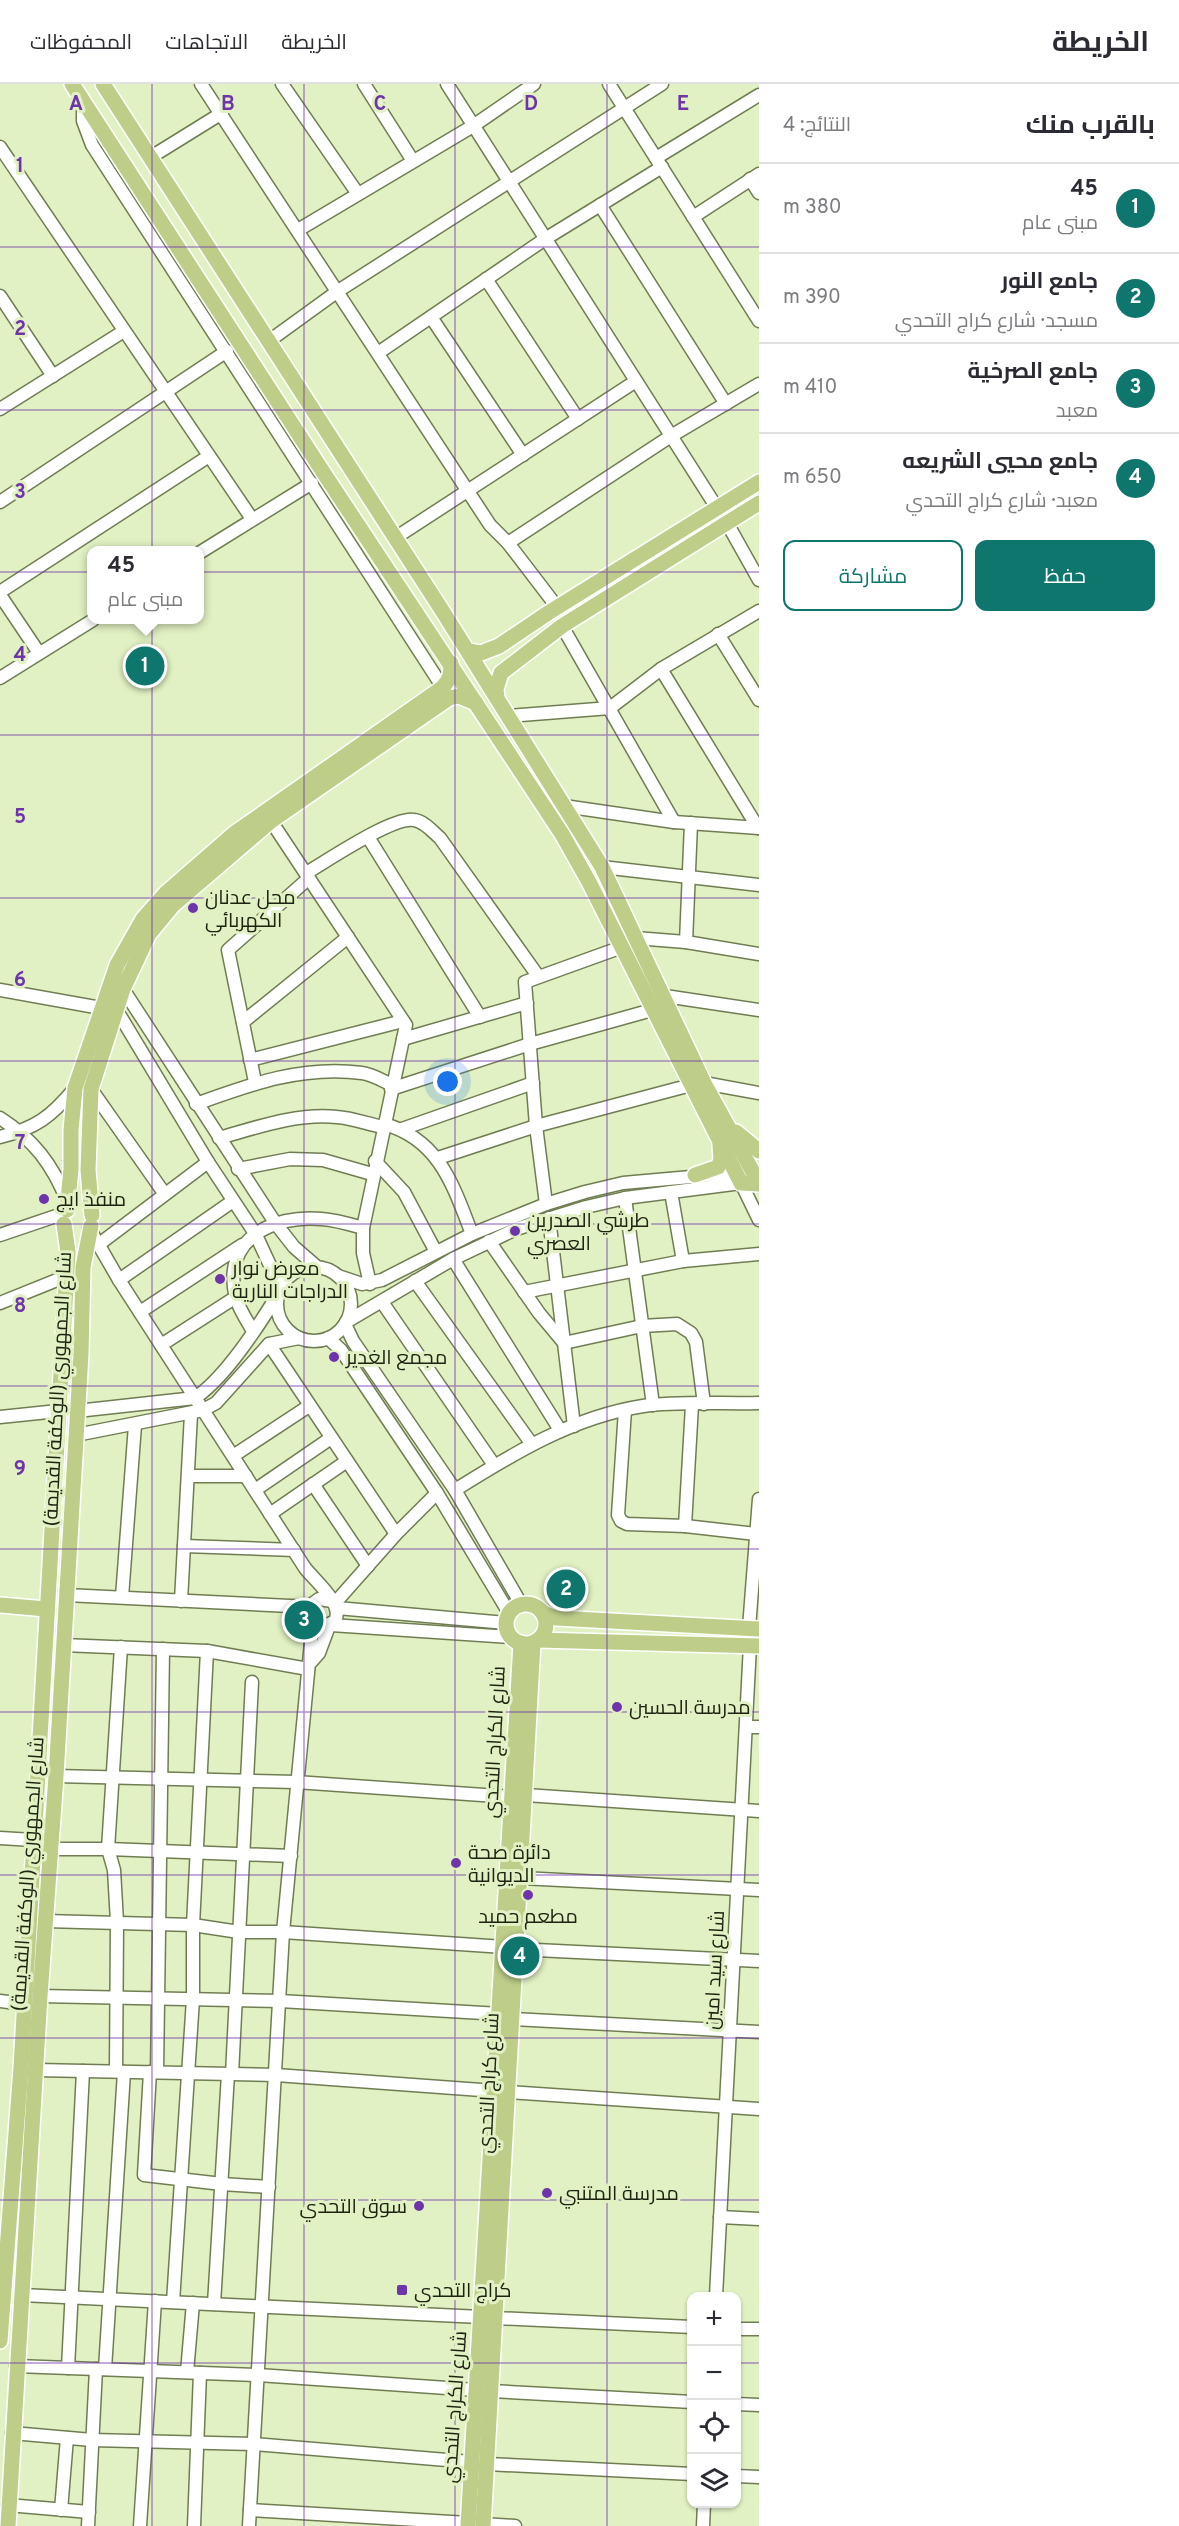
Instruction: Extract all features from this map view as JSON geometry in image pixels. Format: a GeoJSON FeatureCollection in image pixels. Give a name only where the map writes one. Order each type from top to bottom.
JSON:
{"type":"FeatureCollection","features":[{"type":"Feature","properties":{"kind":"main road"},"geometry":{"type":"LineString","coordinates":[[72,84],[562,834],[622,947],[652,1010],[697,1084],[742,1138],[759,1151]]}},
{"type":"Feature","properties":{"kind":"main road"},"geometry":{"type":"LineString","coordinates":[[103,84],[468,651],[602,867],[665,996],[719,1139],[739,1178],[757,1177],[722,1115]]}},
{"type":"Feature","properties":{"kind":"main road"},"geometry":{"type":"LineString","coordinates":[[468,651],[481,653],[499,646],[717,508],[757,488]]}},
{"type":"Feature","properties":{"kind":"main road"},"geometry":{"type":"LineString","coordinates":[[496,698],[501,673],[562,626],[759,503]]}},
{"type":"Feature","properties":{"kind":"main road"},"geometry":{"type":"LineString","coordinates":[[439,646],[440,637],[444,632],[452,630],[456,633]]}},
{"type":"Feature","properties":{"kind":"main road"},"geometry":{"type":"LineString","coordinates":[[108,1009],[123,989],[140,950],[160,919],[270,821],[446,693],[451,675],[451,663]]}},
{"type":"Feature","properties":{"kind":"main road"},"geometry":{"type":"LineString","coordinates":[[108,1009],[124,949],[142,919],[166,893],[235,833],[271,806],[446,693],[476,703]]}},
{"type":"Feature","properties":{"kind":"main road"},"geometry":{"type":"LineString","coordinates":[[496,733],[508,734],[513,727],[510,719]]}},
{"type":"Feature","properties":{"kind":"main road","name":"شارع الجمهوري (الوكفة القديمة)"},"geometry":{"type":"LineString","coordinates":[[0,2341],[10,2200],[6,2184],[24,2004],[57,1411],[67,1276],[67,1211],[75,1088],[108,1009]]}},
{"type":"Feature","properties":{"kind":"main road","name":"شارع الجمهوري (الوكفة القديمة)"},"geometry":{"type":"LineString","coordinates":[[8,2526],[16,2366],[56,1776],[76,1435],[83,1267],[91,1225],[88,1170],[91,1089],[108,1009]]}},
{"type":"Feature","properties":{"kind":"main road"},"geometry":{"type":"LineString","coordinates":[[695,1175],[718,1167],[722,1152],[719,1139]]}},
{"type":"Feature","properties":{"kind":"main road"},"geometry":{"type":"LineString","coordinates":[[79,1205],[84,1206],[91,1225],[77,1234],[67,1229],[67,1211],[79,1205]]}},
{"type":"Feature","properties":{"kind":"main road"},"geometry":{"type":"LineString","coordinates":[[49,1571],[67,1572]]}},
{"type":"Feature","properties":{"kind":"main road"},"geometry":{"type":"LineString","coordinates":[[754,1628],[556,1618],[543,1613],[533,1605],[521,1604],[519,1633],[755,1645]]}},
{"type":"Feature","properties":{"kind":"main road"},"geometry":{"type":"LineString","coordinates":[[0,1605],[46,1608]]}},
{"type":"Feature","properties":{"kind":"main road","name":"شارع الكراج التحدي"},"geometry":{"type":"LineString","coordinates":[[510,1948],[519,1796],[519,1633],[546,1625],[543,1613]]}},
{"type":"Feature","properties":{"kind":"main road"},"geometry":{"type":"LineString","coordinates":[[43,1664],[62,1665]]}},
{"type":"Feature","properties":{"kind":"main road","name":"شارع كراج التحدي"},"geometry":{"type":"LineString","coordinates":[[475,2525],[487,2464],[483,2391],[510,1948],[521,1878],[519,1796]]}},
{"type":"Feature","properties":{"kind":"main road"},"geometry":{"type":"LineString","coordinates":[[10,2200],[28,2202]]}},
{"type":"Feature","properties":{"kind":"main road"},"geometry":{"type":"LineString","coordinates":[[0,2336],[19,2336]]}},
{"type":"Feature","properties":{"kind":"main road","name":"شارع الكراج التحدي"},"geometry":{"type":"LineString","coordinates":[[475,2525],[471,2462],[483,2391]]}},
{"type":"Feature","properties":{"kind":"street"},"geometry":{"type":"LineString","coordinates":[[201,84],[490,525],[508,543],[557,608]]}},
{"type":"Feature","properties":{"kind":"street"},"geometry":{"type":"LineString","coordinates":[[282,84],[358,194]]}},
{"type":"Feature","properties":{"kind":"street"},"geometry":{"type":"LineString","coordinates":[[364,84],[413,162]]}},
{"type":"Feature","properties":{"kind":"street"},"geometry":{"type":"LineString","coordinates":[[447,84],[717,508]]}},
{"type":"Feature","properties":{"kind":"street"},"geometry":{"type":"LineString","coordinates":[[298,230],[473,126],[520,88],[534,84]]}},
{"type":"Feature","properties":{"kind":"street"},"geometry":{"type":"LineString","coordinates":[[609,84],[759,321]]}},
{"type":"Feature","properties":{"kind":"street"},"geometry":{"type":"LineString","coordinates":[[269,341],[338,291],[625,110],[662,84]]}},
{"type":"Feature","properties":{"kind":"street"},"geometry":{"type":"LineString","coordinates":[[378,353],[545,239],[600,205],[759,95]]}},
{"type":"Feature","properties":{"kind":"street"},"geometry":{"type":"LineString","coordinates":[[82,101],[83,121],[92,145],[446,693]]}},
{"type":"Feature","properties":{"kind":"street"},"geometry":{"type":"LineString","coordinates":[[151,157],[222,113]]}},
{"type":"Feature","properties":{"kind":"street"},"geometry":{"type":"LineString","coordinates":[[0,147],[252,519]]}},
{"type":"Feature","properties":{"kind":"street"},"geometry":{"type":"LineString","coordinates":[[693,217],[754,176],[759,193]]}},
{"type":"Feature","properties":{"kind":"street"},"geometry":{"type":"LineString","coordinates":[[600,205],[726,404]]}},
{"type":"Feature","properties":{"kind":"street"},"geometry":{"type":"LineString","coordinates":[[486,279],[578,419]]}},
{"type":"Feature","properties":{"kind":"street"},"geometry":{"type":"LineString","coordinates":[[0,296],[53,376]]}},
{"type":"Feature","properties":{"kind":"street"},"geometry":{"type":"LineString","coordinates":[[430,317],[523,455]]}},
{"type":"Feature","properties":{"kind":"street"},"geometry":{"type":"LineString","coordinates":[[0,409],[124,331]]}},
{"type":"Feature","properties":{"kind":"street"},"geometry":{"type":"LineString","coordinates":[[0,502],[227,351]]}},
{"type":"Feature","properties":{"kind":"street"},"geometry":{"type":"LineString","coordinates":[[395,538],[636,381]]}},
{"type":"Feature","properties":{"kind":"street"},"geometry":{"type":"LineString","coordinates":[[508,543],[671,436],[759,384]]}},
{"type":"Feature","properties":{"kind":"street"},"geometry":{"type":"LineString","coordinates":[[39,653],[0,594],[209,456]]}},
{"type":"Feature","properties":{"kind":"street"},"geometry":{"type":"LineString","coordinates":[[204,550],[312,483]]}},
{"type":"Feature","properties":{"kind":"street"},"geometry":{"type":"LineString","coordinates":[[727,523],[759,580]]}},
{"type":"Feature","properties":{"kind":"street"},"geometry":{"type":"LineString","coordinates":[[510,719],[610,708],[661,669],[759,611]]}},
{"type":"Feature","properties":{"kind":"street"},"geometry":{"type":"LineString","coordinates":[[0,678],[87,624]]}},
{"type":"Feature","properties":{"kind":"street"},"geometry":{"type":"LineString","coordinates":[[562,626],[674,822]]}},
{"type":"Feature","properties":{"kind":"street"},"geometry":{"type":"LineString","coordinates":[[718,634],[759,700]]}},
{"type":"Feature","properties":{"kind":"street"},"geometry":{"type":"LineString","coordinates":[[661,669],[759,828]]}},
{"type":"Feature","properties":{"kind":"street"},"geometry":{"type":"LineString","coordinates":[[564,806],[674,822],[759,828]]}},
{"type":"Feature","properties":{"kind":"street"},"geometry":{"type":"LineString","coordinates":[[255,1082],[228,950],[308,875],[393,823],[413,819],[422,823],[440,838],[538,976]]}},
{"type":"Feature","properties":{"kind":"street"},"geometry":{"type":"LineString","coordinates":[[270,821],[406,1025],[372,1174],[363,1228],[363,1253],[370,1284]]}},
{"type":"Feature","properties":{"kind":"street"},"geometry":{"type":"LineString","coordinates":[[686,942],[692,824]]}},
{"type":"Feature","properties":{"kind":"street"},"geometry":{"type":"LineString","coordinates":[[368,837],[480,1017]]}},
{"type":"Feature","properties":{"kind":"street"},"geometry":{"type":"LineString","coordinates":[[602,867],[759,885]]}},
{"type":"Feature","properties":{"kind":"street"},"geometry":{"type":"LineString","coordinates":[[243,1022],[348,938]]}},
{"type":"Feature","properties":{"kind":"street"},"geometry":{"type":"LineString","coordinates":[[635,938],[686,942],[759,954]]}},
{"type":"Feature","properties":{"kind":"street"},"geometry":{"type":"LineString","coordinates":[[546,1204],[536,1126],[525,982],[622,947]]}},
{"type":"Feature","properties":{"kind":"street"},"geometry":{"type":"LineString","coordinates":[[123,989],[238,1169],[276,1224],[294,1247],[317,1267],[350,1281],[370,1284],[403,1271],[472,1234],[546,1204],[623,1183],[695,1175],[739,1178]]}},
{"type":"Feature","properties":{"kind":"street"},"geometry":{"type":"LineString","coordinates":[[0,990],[108,1009],[256,1234],[279,1291],[279,1317],[286,1329],[299,1338]]}},
{"type":"Feature","properties":{"kind":"street"},"geometry":{"type":"LineString","coordinates":[[665,996],[759,1010]]}},
{"type":"Feature","properties":{"kind":"street"},"geometry":{"type":"LineString","coordinates":[[403,1039],[527,1004]]}},
{"type":"Feature","properties":{"kind":"street"},"geometry":{"type":"LineString","coordinates":[[196,1104],[255,1082],[305,1071],[364,1073],[392,1087],[530,1044],[652,1010]]}},
{"type":"Feature","properties":{"kind":"street"},"geometry":{"type":"LineString","coordinates":[[250,1060],[403,1021]]}},
{"type":"Feature","properties":{"kind":"street"},"geometry":{"type":"LineString","coordinates":[[402,1129],[533,1083]]}},
{"type":"Feature","properties":{"kind":"street"},"geometry":{"type":"LineString","coordinates":[[438,1158],[536,1126],[697,1084],[759,1093]]}},
{"type":"Feature","properties":{"kind":"street"},"geometry":{"type":"LineString","coordinates":[[0,1137],[22,1132],[53,1113],[75,1088]]}},
{"type":"Feature","properties":{"kind":"street"},"geometry":{"type":"LineString","coordinates":[[91,1089],[164,1193]]}},
{"type":"Feature","properties":{"kind":"street"},"geometry":{"type":"LineString","coordinates":[[219,1138],[279,1120],[310,1116],[339,1117],[402,1129],[423,1143],[438,1158],[457,1195],[472,1234]]}},
{"type":"Feature","properties":{"kind":"street"},"geometry":{"type":"LineString","coordinates":[[0,1118],[22,1132],[38,1149],[67,1211],[0,1235]]}},
{"type":"Feature","properties":{"kind":"street"},"geometry":{"type":"LineString","coordinates":[[238,1169],[290,1159],[322,1160],[372,1174]]}},
{"type":"Feature","properties":{"kind":"street"},"geometry":{"type":"LineString","coordinates":[[375,1161],[392,1176],[404,1192],[436,1252]]}},
{"type":"Feature","properties":{"kind":"street"},"geometry":{"type":"LineString","coordinates":[[98,1245],[208,1162]]}},
{"type":"Feature","properties":{"kind":"street"},"geometry":{"type":"LineString","coordinates":[[76,1435],[203,1410],[216,1403],[269,1344],[299,1338],[314,1341],[328,1338],[345,1323],[489,1240],[549,1218],[625,1198],[671,1192],[739,1178]]}},
{"type":"Feature","properties":{"kind":"street"},"geometry":{"type":"LineString","coordinates":[[739,1178],[759,1220]]}},
{"type":"Feature","properties":{"kind":"street"},"geometry":{"type":"LineString","coordinates":[[671,1192],[683,1261]]}},
{"type":"Feature","properties":{"kind":"street"},"geometry":{"type":"LineString","coordinates":[[625,1198],[653,1405]]}},
{"type":"Feature","properties":{"kind":"street"},"geometry":{"type":"LineString","coordinates":[[119,1280],[233,1201]]}},
{"type":"Feature","properties":{"kind":"street"},"geometry":{"type":"LineString","coordinates":[[140,1312],[243,1245],[256,1234],[276,1224],[297,1219],[319,1218],[341,1221],[363,1228]]}},
{"type":"Feature","properties":{"kind":"street"},"geometry":{"type":"LineString","coordinates":[[549,1218],[574,1426]]}},
{"type":"Feature","properties":{"kind":"street"},"geometry":{"type":"LineString","coordinates":[[91,1225],[98,1245],[119,1280],[232,1456],[305,1568],[335,1604],[337,1617],[330,1625],[319,1653],[309,1666]]}},
{"type":"Feature","properties":{"kind":"street"},"geometry":{"type":"LineString","coordinates":[[489,1240],[524,1292],[564,1343]]}},
{"type":"Feature","properties":{"kind":"street"},"geometry":{"type":"LineString","coordinates":[[243,1245],[237,1253],[233,1270],[236,1297],[253,1331]]}},
{"type":"Feature","properties":{"kind":"street"},"geometry":{"type":"LineString","coordinates":[[524,1292],[633,1269],[683,1261],[759,1254]]}},
{"type":"Feature","properties":{"kind":"street"},"geometry":{"type":"LineString","coordinates":[[453,1259],[560,1430]]}},
{"type":"Feature","properties":{"kind":"street"},"geometry":{"type":"LineString","coordinates":[[77,1411],[195,1398],[211,1386],[296,1271],[317,1267]]}},
{"type":"Feature","properties":{"kind":"street"},"geometry":{"type":"LineString","coordinates":[[0,1303],[67,1276]]}},
{"type":"Feature","properties":{"kind":"street"},"geometry":{"type":"LineString","coordinates":[[338,1276],[350,1295],[350,1310],[345,1323],[353,1341],[455,1490],[521,1604]]}},
{"type":"Feature","properties":{"kind":"street"},"geometry":{"type":"LineString","coordinates":[[415,1281],[531,1443]]}},
{"type":"Feature","properties":{"kind":"street"},"geometry":{"type":"LineString","coordinates":[[161,1345],[236,1297]]}},
{"type":"Feature","properties":{"kind":"street"},"geometry":{"type":"LineString","coordinates":[[382,1302],[494,1465]]}},
{"type":"Feature","properties":{"kind":"street"},"geometry":{"type":"LineString","coordinates":[[564,1343],[642,1326],[677,1324],[691,1334],[696,1342],[698,1404],[685,1526]]}},
{"type":"Feature","properties":{"kind":"street"},"geometry":{"type":"LineString","coordinates":[[328,1338],[341,1350],[437,1493],[519,1633]]}},
{"type":"Feature","properties":{"kind":"street"},"geometry":{"type":"LineString","coordinates":[[269,1344],[396,1534]]}},
{"type":"Feature","properties":{"kind":"street"},"geometry":{"type":"LineString","coordinates":[[455,1490],[531,1443],[560,1430],[625,1410],[653,1405],[759,1403]]}},
{"type":"Feature","properties":{"kind":"street"},"geometry":{"type":"LineString","coordinates":[[232,1456],[309,1406]]}},
{"type":"Feature","properties":{"kind":"street"},"geometry":{"type":"LineString","coordinates":[[625,1410],[618,1515],[621,1521],[627,1524],[685,1526],[756,1534]]}},
{"type":"Feature","properties":{"kind":"street"},"geometry":{"type":"LineString","coordinates":[[0,1418],[57,1411]]}},
{"type":"Feature","properties":{"kind":"street"},"geometry":{"type":"LineString","coordinates":[[181,1601],[191,1414]]}},
{"type":"Feature","properties":{"kind":"street"},"geometry":{"type":"LineString","coordinates":[[122,1597],[135,1425]]}},
{"type":"Feature","properties":{"kind":"street"},"geometry":{"type":"LineString","coordinates":[[255,1490],[331,1438]]}},
{"type":"Feature","properties":{"kind":"street"},"geometry":{"type":"LineString","coordinates":[[270,1514],[346,1461]]}},
{"type":"Feature","properties":{"kind":"street"},"geometry":{"type":"LineString","coordinates":[[188,1476],[246,1476]]}},
{"type":"Feature","properties":{"kind":"street"},"geometry":{"type":"LineString","coordinates":[[313,1484],[368,1566]]}},
{"type":"Feature","properties":{"kind":"street"},"geometry":{"type":"LineString","coordinates":[[335,1604],[396,1534],[437,1493]]}},
{"type":"Feature","properties":{"kind":"street"},"geometry":{"type":"LineString","coordinates":[[754,1628],[759,1499]]}},
{"type":"Feature","properties":{"kind":"street"},"geometry":{"type":"LineString","coordinates":[[184,1546],[294,1550]]}},
{"type":"Feature","properties":{"kind":"street"},"geometry":{"type":"LineString","coordinates":[[249,2526],[284,1932],[296,1782],[313,1621],[310,1614],[310,1583],[305,1568]]}},
{"type":"Feature","properties":{"kind":"street"},"geometry":{"type":"LineString","coordinates":[[66,1595],[311,1605],[319,1599],[335,1604],[519,1633]]}},
{"type":"Feature","properties":{"kind":"street"},"geometry":{"type":"LineString","coordinates":[[313,1621],[322,1626],[519,1633]]}},
{"type":"Feature","properties":{"kind":"street"},"geometry":{"type":"LineString","coordinates":[[63,1645],[207,1651],[309,1666]]}},
{"type":"Feature","properties":{"kind":"street","name":"شارع سيد امين"},"geometry":{"type":"LineString","coordinates":[[716,2292],[742,1810],[753,1727],[755,1645]]}},
{"type":"Feature","properties":{"kind":"street"},"geometry":{"type":"LineString","coordinates":[[88,2526],[92,2440],[110,2299],[120,2072],[117,1922],[114,1870],[108,1849],[121,1647]]}},
{"type":"Feature","properties":{"kind":"street"},"geometry":{"type":"LineString","coordinates":[[163,1649],[158,1998],[154,2072],[144,2175],[269,2187]]}},
{"type":"Feature","properties":{"kind":"street"},"geometry":{"type":"LineString","coordinates":[[173,2302],[194,1999],[193,1925],[207,1651]]}},
{"type":"Feature","properties":{"kind":"street"},"geometry":{"type":"LineString","coordinates":[[214,2304],[236,2000],[252,1682]]}},
{"type":"Feature","properties":{"kind":"street"},"geometry":{"type":"LineString","coordinates":[[56,1776],[296,1782],[759,1811]]}},
{"type":"Feature","properties":{"kind":"street"},"geometry":{"type":"LineString","coordinates":[[0,1838],[33,1840]]}},
{"type":"Feature","properties":{"kind":"street"},"geometry":{"type":"LineString","coordinates":[[51,1849],[291,1856]]}},
{"type":"Feature","properties":{"kind":"street"},"geometry":{"type":"LineString","coordinates":[[521,1878],[759,1890]]}},
{"type":"Feature","properties":{"kind":"street"},"geometry":{"type":"LineString","coordinates":[[45,1922],[193,1925],[239,1932],[284,1932],[510,1948],[759,1961]]}},
{"type":"Feature","properties":{"kind":"street"},"geometry":{"type":"LineString","coordinates":[[40,1996],[280,2001],[759,2032]]}},
{"type":"Feature","properties":{"kind":"street"},"geometry":{"type":"LineString","coordinates":[[0,2001],[24,2004]]}},
{"type":"Feature","properties":{"kind":"street"},"geometry":{"type":"LineString","coordinates":[[36,2070],[276,2075],[759,2109]]}},
{"type":"Feature","properties":{"kind":"street"},"geometry":{"type":"LineString","coordinates":[[68,2368],[83,2071]]}},
{"type":"Feature","properties":{"kind":"street"},"geometry":{"type":"LineString","coordinates":[[720,2217],[759,2219]]}},
{"type":"Feature","properties":{"kind":"street"},"geometry":{"type":"LineString","coordinates":[[22,2295],[687,2328]]}},
{"type":"Feature","properties":{"kind":"street"},"geometry":{"type":"LineString","coordinates":[[140,2526],[155,2301]]}},
{"type":"Feature","properties":{"kind":"street"},"geometry":{"type":"LineString","coordinates":[[187,2372],[193,2303]]}},
{"type":"Feature","properties":{"kind":"street"},"geometry":{"type":"LineString","coordinates":[[741,2329],[759,2329]]}},
{"type":"Feature","properties":{"kind":"street"},"geometry":{"type":"LineString","coordinates":[[16,2366],[258,2374],[483,2391],[687,2402]]}},
{"type":"Feature","properties":{"kind":"street"},"geometry":{"type":"LineString","coordinates":[[194,2526],[200,2373]]}},
{"type":"Feature","properties":{"kind":"street"},"geometry":{"type":"LineString","coordinates":[[741,2404],[759,2405]]}},
{"type":"Feature","properties":{"kind":"street"},"geometry":{"type":"LineString","coordinates":[[12,2433],[92,2440],[254,2444],[471,2462]]}},
{"type":"Feature","properties":{"kind":"street"},"geometry":{"type":"LineString","coordinates":[[61,2510],[67,2438]]}},
{"type":"Feature","properties":{"kind":"street"},"geometry":{"type":"LineString","coordinates":[[487,2464],[687,2474]]}},
{"type":"Feature","properties":{"kind":"street"},"geometry":{"type":"LineString","coordinates":[[741,2476],[759,2477]]}},
{"type":"Feature","properties":{"kind":"street"},"geometry":{"type":"LineString","coordinates":[[8,2505],[89,2512]]}},
{"type":"Feature","properties":{"kind":"street"},"geometry":{"type":"LineString","coordinates":[[703,2526],[704,2508]]}},
{"type":"Feature","properties":{"kind":"street"},"geometry":{"type":"LineString","coordinates":[[250,2510],[515,2526]]}},
{"type":"Feature","properties":{"kind":"place","name":"45"},"geometry":{"type":"Point","coordinates":[145,666]}},
{"type":"Feature","properties":{"kind":"place","name":"محل عدنان الكهربائي"},"geometry":{"type":"Point","coordinates":[193,908]}},
{"type":"Feature","properties":{"kind":"place","name":"منفذ ايج"},"geometry":{"type":"Point","coordinates":[44,1199]}},
{"type":"Feature","properties":{"kind":"place","name":"طرشي الصدرين العصري"},"geometry":{"type":"Point","coordinates":[515,1231]}},
{"type":"Feature","properties":{"kind":"place","name":"معرض نوار الدراجات النارية"},"geometry":{"type":"Point","coordinates":[220,1279]}},
{"type":"Feature","properties":{"kind":"place","name":"مجمع الغدير"},"geometry":{"type":"Point","coordinates":[334,1357]}},
{"type":"Feature","properties":{"kind":"place","name":"جامع النور"},"geometry":{"type":"Point","coordinates":[566,1589]}},
{"type":"Feature","properties":{"kind":"place","name":"جامع الصرخية"},"geometry":{"type":"Point","coordinates":[304,1620]}},
{"type":"Feature","properties":{"kind":"place","name":"مدرسة الحسين"},"geometry":{"type":"Point","coordinates":[617,1707]}},
{"type":"Feature","properties":{"kind":"place","name":"دائرة صحة الديوانية"},"geometry":{"type":"Point","coordinates":[456,1863]}},
{"type":"Feature","properties":{"kind":"place","name":"مطعم حميد"},"geometry":{"type":"Point","coordinates":[528,1895]}},
{"type":"Feature","properties":{"kind":"place","name":"جامع محيي الشريعه"},"geometry":{"type":"Point","coordinates":[520,1956]}},
{"type":"Feature","properties":{"kind":"place","name":"مدرسة المتنبي"},"geometry":{"type":"Point","coordinates":[547,2193]}},
{"type":"Feature","properties":{"kind":"place","name":"سوق التحدي"},"geometry":{"type":"Point","coordinates":[419,2206]}},
{"type":"Feature","properties":{"kind":"place","name":"كراج التحدي"},"geometry":{"type":"Point","coordinates":[402,2290]}}]}
